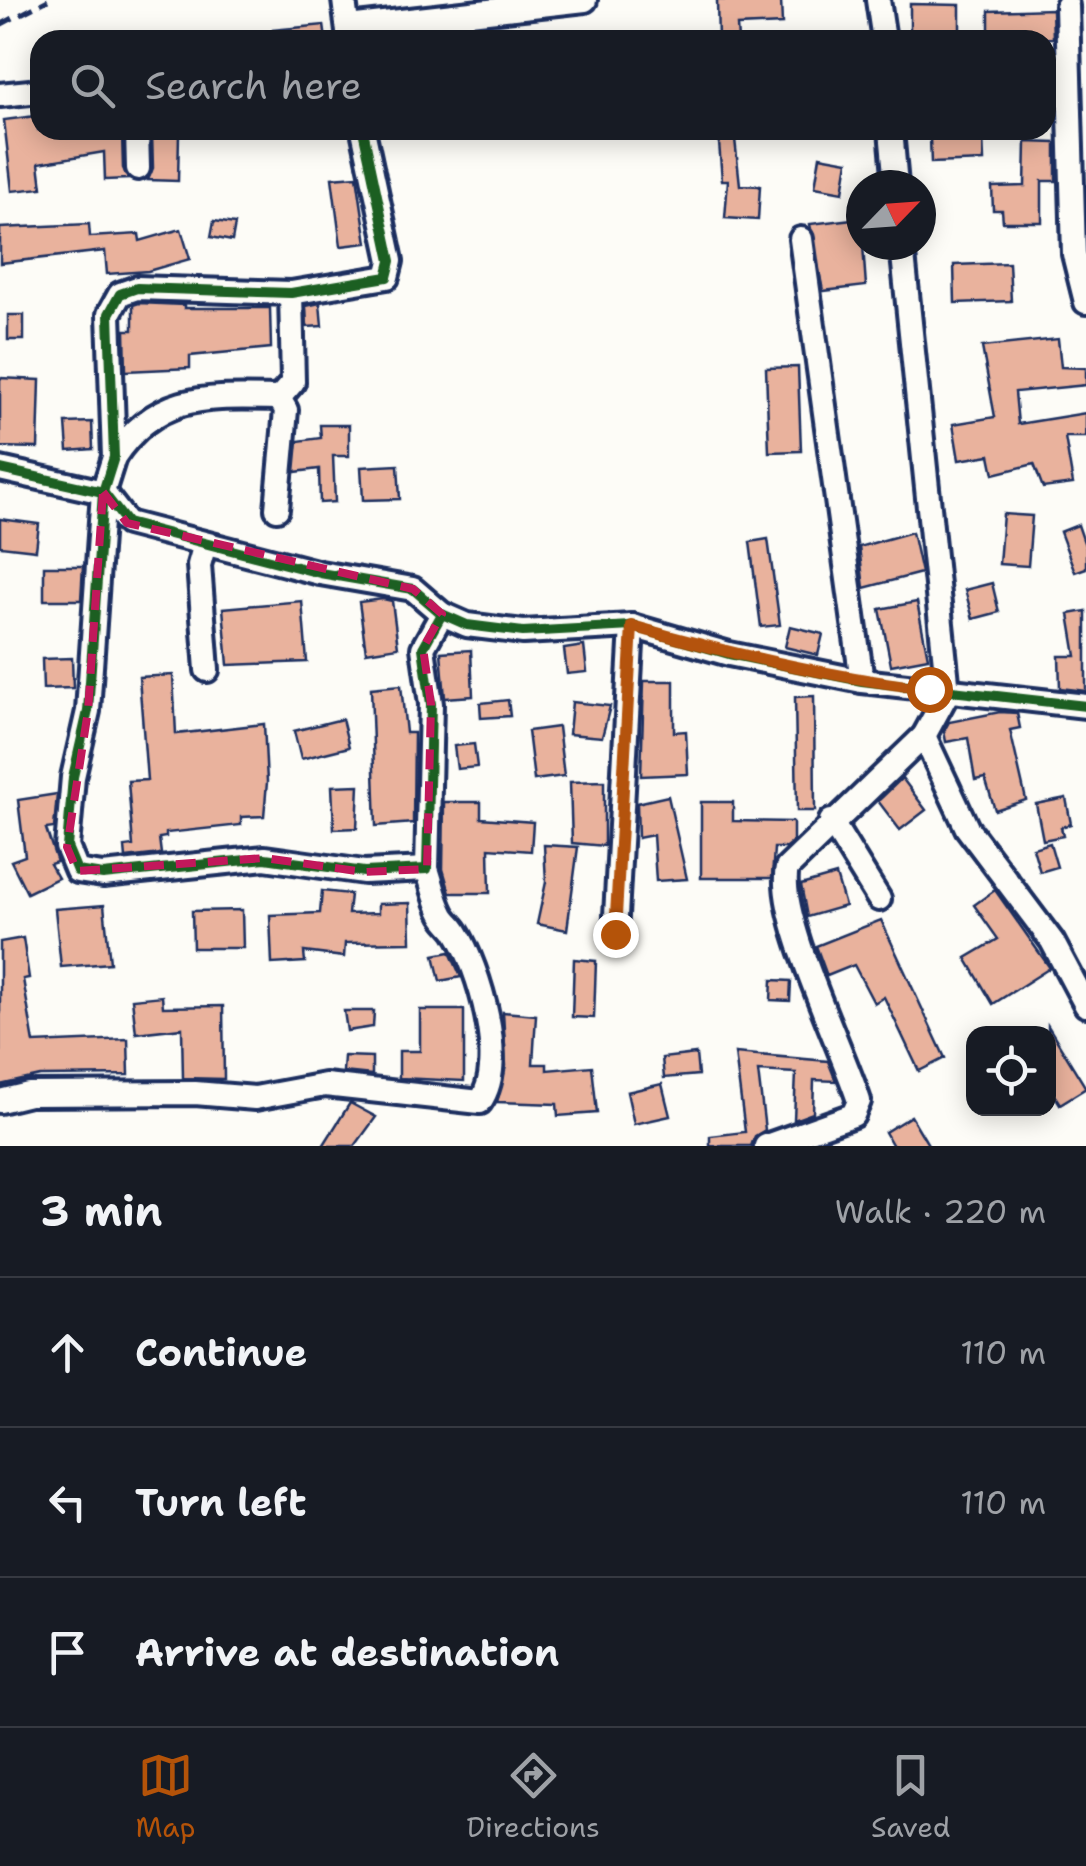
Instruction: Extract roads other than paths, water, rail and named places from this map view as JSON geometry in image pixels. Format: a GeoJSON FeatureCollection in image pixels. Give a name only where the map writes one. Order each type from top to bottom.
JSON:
{"type":"FeatureCollection","features":[{"type":"Feature","properties":{"kind":"street"},"geometry":{"type":"LineString","coordinates":[[344,0],[348,30]]}},
{"type":"Feature","properties":{"kind":"street"},"geometry":{"type":"LineString","coordinates":[[376,30],[585,0]]}},
{"type":"Feature","properties":{"kind":"street"},"geometry":{"type":"LineString","coordinates":[[878,0],[882,30]]}},
{"type":"Feature","properties":{"kind":"street"},"geometry":{"type":"LineString","coordinates":[[1067,6],[1074,254],[1086,302]]}},
{"type":"Feature","properties":{"kind":"street"},"geometry":{"type":"LineString","coordinates":[[0,94],[30,92]]}},
{"type":"Feature","properties":{"kind":"street"},"geometry":{"type":"LineString","coordinates":[[137,140],[138,168]]}},
{"type":"Feature","properties":{"kind":"street"},"geometry":{"type":"LineString","coordinates":[[114,457],[109,314],[120,294],[137,288],[292,292],[387,277],[391,261],[366,140]]}},
{"type":"Feature","properties":{"kind":"street"},"geometry":{"type":"LineString","coordinates":[[892,140],[895,170]]}},
{"type":"Feature","properties":{"kind":"street"},"geometry":{"type":"LineString","coordinates":[[801,239],[862,681]]}},
{"type":"Feature","properties":{"kind":"street"},"geometry":{"type":"LineString","coordinates":[[766,1146],[853,1115],[859,1101],[782,886],[787,868],[831,820],[924,736],[948,692],[904,260]]}},
{"type":"Feature","properties":{"kind":"street"},"geometry":{"type":"LineString","coordinates":[[292,292],[293,382],[278,398],[217,397],[169,405],[134,428],[114,457],[103,492],[88,711],[73,778],[67,847],[77,870],[103,875],[265,858],[364,872],[427,869]]}},
{"type":"Feature","properties":{"kind":"street"},"geometry":{"type":"LineString","coordinates":[[277,509],[286,410],[278,398]]}},
{"type":"Feature","properties":{"kind":"street"},"geometry":{"type":"LineString","coordinates":[[0,469],[103,492],[127,523],[320,573],[413,589],[442,614],[467,624],[524,632],[632,626],[729,654],[862,681],[1086,706]]}},
{"type":"Feature","properties":{"kind":"street"},"geometry":{"type":"LineString","coordinates":[[205,544],[199,565],[208,670]]}},
{"type":"Feature","properties":{"kind":"street"},"geometry":{"type":"LineString","coordinates":[[0,1101],[28,1094],[195,1093],[255,1098],[325,1085],[480,1102],[486,1093],[493,1051],[486,1009],[456,932],[442,915],[427,869],[431,704],[424,648],[442,614]]}},
{"type":"Feature","properties":{"kind":"street"},"geometry":{"type":"LineString","coordinates":[[615,934],[632,626]]}},
{"type":"Feature","properties":{"kind":"street"},"geometry":{"type":"LineString","coordinates":[[924,736],[967,828],[1052,940],[1086,1006]]}},
{"type":"Feature","properties":{"kind":"street"},"geometry":{"type":"LineString","coordinates":[[831,820],[879,899]]}},
{"type":"Feature","properties":{"kind":"railway"},"geometry":{"type":"LineString","coordinates":[[0,25],[48,0]]}}]}
